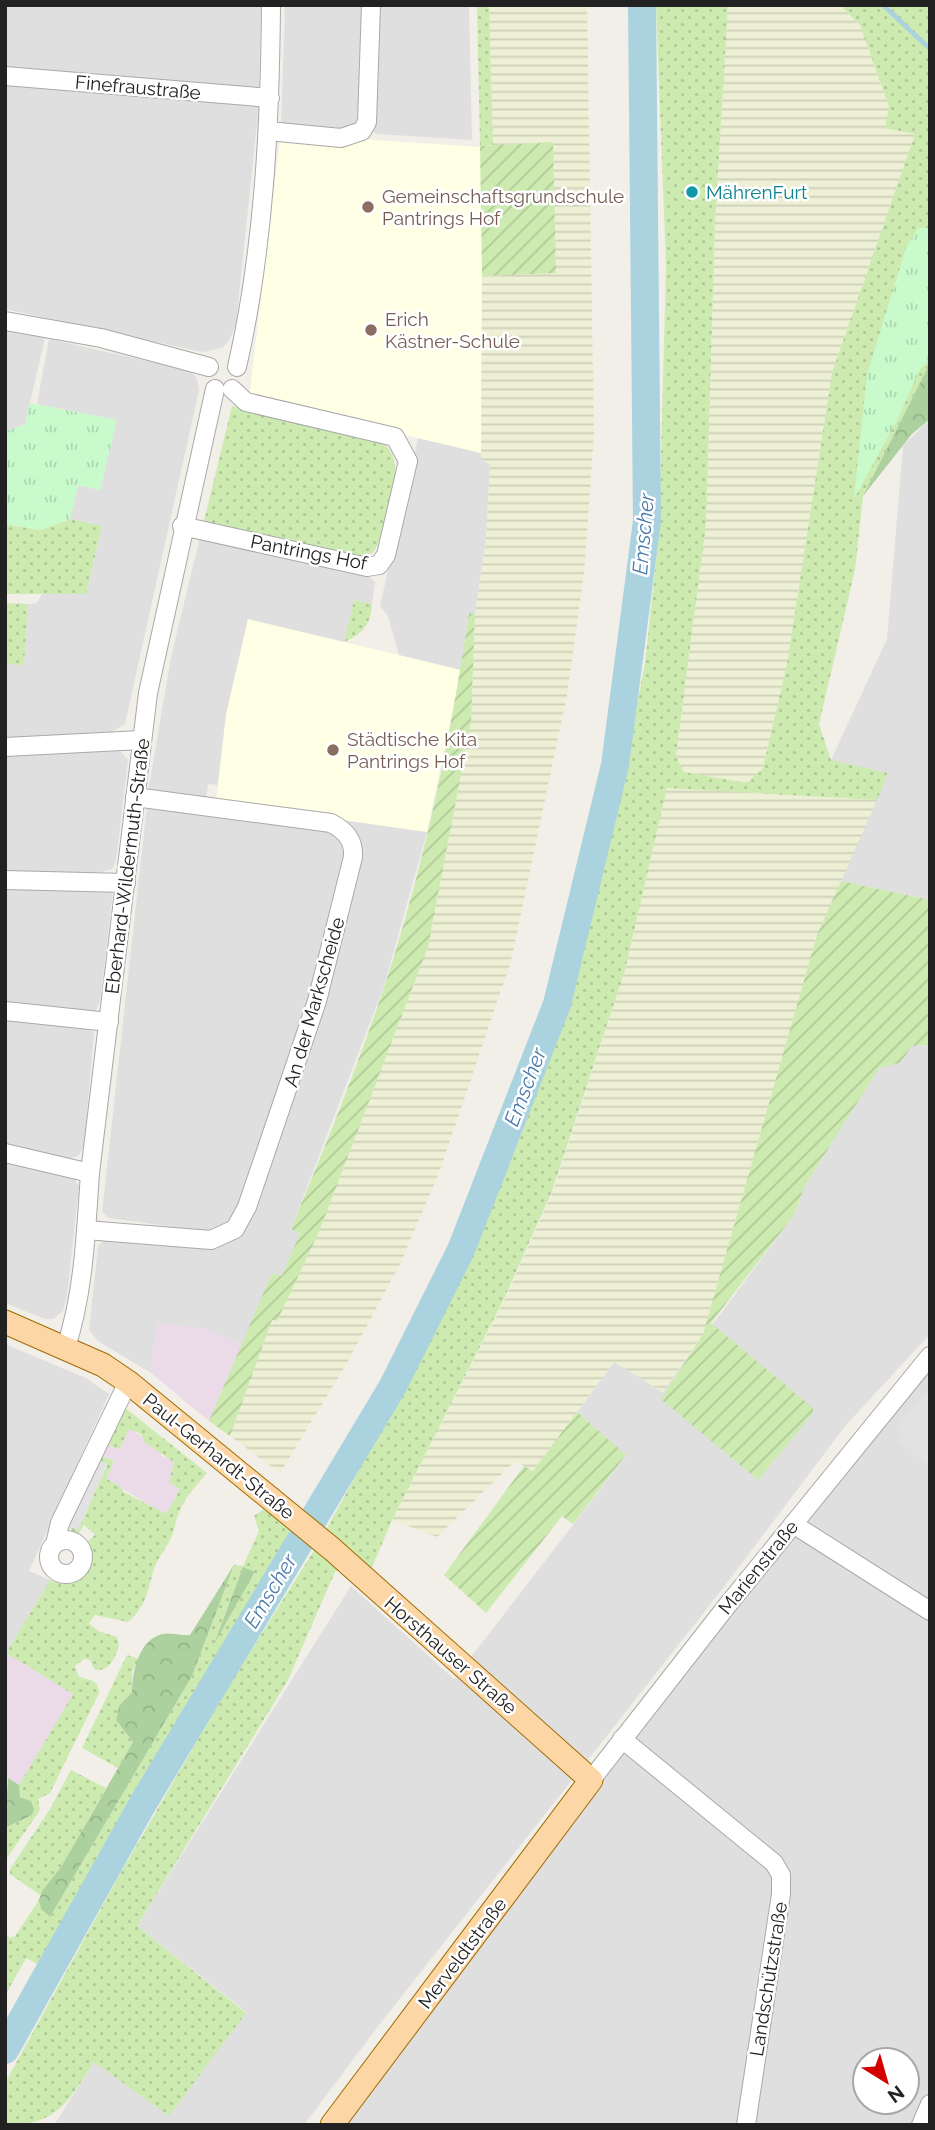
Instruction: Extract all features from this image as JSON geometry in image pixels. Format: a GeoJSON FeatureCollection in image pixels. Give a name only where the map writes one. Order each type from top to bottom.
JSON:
{"type":"FeatureCollection","features":[{"type":"Feature","properties":{"kind":"main road","name":"Paul-Gerhardt-Straße"},"geometry":{"type":"LineString","coordinates":[[5,1322],[103,1365],[128,1382],[310,1531]]}},
{"type":"Feature","properties":{"kind":"main road","name":"Horsthauser Straße"},"geometry":{"type":"LineString","coordinates":[[310,1531],[591,1780]]}},
{"type":"Feature","properties":{"kind":"main road","name":"Merveldtstraße"},"geometry":{"type":"LineString","coordinates":[[332,2125],[591,1780]]}},
{"type":"Feature","properties":{"kind":"street"},"geometry":{"type":"LineString","coordinates":[[209,367],[207,379],[223,389],[237,383],[237,367],[258,233],[268,131],[271,5]]}},
{"type":"Feature","properties":{"kind":"street"},"geometry":{"type":"LineString","coordinates":[[268,131],[341,138],[354,136],[362,131],[367,121],[371,5]]}},
{"type":"Feature","properties":{"kind":"street","name":"Finefraustraße"},"geometry":{"type":"LineString","coordinates":[[5,76],[270,98]]}},
{"type":"Feature","properties":{"kind":"street"},"geometry":{"type":"LineString","coordinates":[[5,321],[101,338],[209,367],[223,359],[237,367]]}},
{"type":"Feature","properties":{"kind":"street","name":"Pantrings Hof"},"geometry":{"type":"LineString","coordinates":[[183,526],[367,567],[379,565],[386,555],[408,461],[395,437],[246,402],[223,389]]}},
{"type":"Feature","properties":{"kind":"street","name":"Eberhard-Wildermuth-Straße"},"geometry":{"type":"LineString","coordinates":[[66,1347],[75,1321],[141,740],[183,526],[223,389]]}},
{"type":"Feature","properties":{"kind":"street"},"geometry":{"type":"LineString","coordinates":[[5,747],[141,740]]}},
{"type":"Feature","properties":{"kind":"street","name":"An der Markscheide"},"geometry":{"type":"LineString","coordinates":[[86,1230],[211,1240],[235,1229],[256,1182],[299,1059],[353,858],[354,847],[349,837],[331,822],[135,797]]}},
{"type":"Feature","properties":{"kind":"street"},"geometry":{"type":"LineString","coordinates":[[5,880],[126,883]]}},
{"type":"Feature","properties":{"kind":"street"},"geometry":{"type":"LineString","coordinates":[[5,1012],[109,1022]]}},
{"type":"Feature","properties":{"kind":"street"},"geometry":{"type":"LineString","coordinates":[[5,1153],[90,1173]]}},
{"type":"Feature","properties":{"kind":"street","name":"Marienstraße"},"geometry":{"type":"LineString","coordinates":[[591,1780],[930,1356]]}},
{"type":"Feature","properties":{"kind":"street","name":"Paul-Gerhardt-Straße"},"geometry":{"type":"LineString","coordinates":[[55,1544],[60,1523],[128,1382]]}},
{"type":"Feature","properties":{"kind":"street"},"geometry":{"type":"LineString","coordinates":[[793,1524],[930,1611]]}},
{"type":"Feature","properties":{"kind":"street","name":"Landschützstraße"},"geometry":{"type":"LineString","coordinates":[[622,1739],[774,1863],[781,1875],[781,1894],[746,2125]]}},
{"type":"Feature","properties":{"kind":"street"},"geometry":{"type":"LineString","coordinates":[[921,2125],[930,2104]]}},
{"type":"Feature","properties":{"kind":"shaded area"},"geometry":{"type":"Polygon","coordinates":[[[5,5],[261,5],[259,89],[5,69],[5,5]]]}},
{"type":"Feature","properties":{"kind":"shaded area"},"geometry":{"type":"Polygon","coordinates":[[[285,5],[367,5],[362,118],[350,132],[281,125],[285,5]]]}},
{"type":"Feature","properties":{"kind":"shaded area"},"geometry":{"type":"Polygon","coordinates":[[[375,5],[469,5],[472,140],[377,134],[369,130],[375,5]]]}},
{"type":"Feature","properties":{"kind":"shaded area"},"geometry":{"type":"Polygon","coordinates":[[[489,5],[587,5],[594,435],[584,573],[567,695],[511,961],[439,1173],[401,1262],[347,1363],[280,1473],[230,1436],[272,1320],[276,1321],[319,1232],[428,947],[471,722],[475,614],[486,541],[490,464],[481,460],[482,276],[556,273],[553,143],[493,145],[489,5]]]}},
{"type":"Feature","properties":{"kind":"shaded area"},"geometry":{"type":"Polygon","coordinates":[[[728,5],[840,5],[860,25],[889,108],[915,134],[832,373],[787,664],[763,768],[747,783],[684,772],[676,756],[706,525],[715,224],[728,5]]]}},
{"type":"Feature","properties":{"kind":"shaded area"},"geometry":{"type":"Polygon","coordinates":[[[5,80],[259,105],[236,324],[229,341],[222,348],[204,352],[5,309],[5,80]]]}},
{"type":"Feature","properties":{"kind":"shaded area","name":"Erich Kästner-Schule"},"geometry":{"type":"Polygon","coordinates":[[[359,139],[479,147],[553,142],[482,277],[481,453],[249,398],[280,140],[359,139]]]}},
{"type":"Feature","properties":{"kind":"shaded area"},"geometry":{"type":"Polygon","coordinates":[[[5,330],[45,338],[25,424],[5,432],[5,330]]]}},
{"type":"Feature","properties":{"kind":"shaded area"},"geometry":{"type":"Polygon","coordinates":[[[49,339],[191,371],[197,379],[199,390],[125,724],[110,733],[5,738],[5,664],[24,664],[28,604],[37,603],[42,594],[86,594],[102,527],[70,519],[78,485],[100,490],[116,420],[37,404],[49,339]]]}},
{"type":"Feature","properties":{"kind":"shaded area"},"geometry":{"type":"Polygon","coordinates":[[[930,419],[930,900],[841,881],[887,773],[831,760],[887,639],[903,446],[930,419]]]}},
{"type":"Feature","properties":{"kind":"shaded area"},"geometry":{"type":"Polygon","coordinates":[[[418,438],[481,453],[481,460],[490,463],[486,541],[475,614],[469,613],[461,670],[399,655],[388,616],[380,606],[418,438]]]}},
{"type":"Feature","properties":{"kind":"shaded area"},"geometry":{"type":"Polygon","coordinates":[[[200,537],[365,573],[375,582],[372,604],[354,600],[344,642],[248,620],[226,715],[218,785],[208,784],[206,801],[148,792],[171,657],[200,537]]]}},
{"type":"Feature","properties":{"kind":"shaded area","name":"Städtische Kita Pantrings Hof"},"geometry":{"type":"Polygon","coordinates":[[[248,619],[461,670],[427,832],[216,802],[226,715],[248,619]]]}},
{"type":"Feature","properties":{"kind":"shaded area"},"geometry":{"type":"Polygon","coordinates":[[[120,751],[128,760],[116,861],[112,869],[102,872],[5,874],[5,756],[120,751]]]}},
{"type":"Feature","properties":{"kind":"shaded area"},"geometry":{"type":"Polygon","coordinates":[[[667,787],[877,800],[817,935],[703,1334],[663,1392],[614,1362],[533,1471],[515,1461],[437,1537],[392,1520],[504,1301],[553,1191],[625,970],[667,787]]]}},
{"type":"Feature","properties":{"kind":"shaded area"},"geometry":{"type":"Polygon","coordinates":[[[147,806],[333,831],[346,853],[303,1021],[238,1209],[227,1225],[210,1232],[109,1218],[102,1212],[147,806]]]}},
{"type":"Feature","properties":{"kind":"shaded area"},"geometry":{"type":"Polygon","coordinates":[[[332,818],[427,832],[384,986],[291,1229],[300,1233],[282,1277],[272,1273],[242,1345],[206,1329],[157,1324],[151,1373],[98,1341],[89,1330],[98,1247],[104,1239],[203,1245],[249,1217],[301,1073],[357,835],[352,827],[332,818]]]}},
{"type":"Feature","properties":{"kind":"shaded area"},"geometry":{"type":"Polygon","coordinates":[[[107,888],[113,891],[100,1002],[96,1010],[89,1015],[5,1007],[5,889],[107,888]]]}},
{"type":"Feature","properties":{"kind":"shaded area"},"geometry":{"type":"Polygon","coordinates":[[[5,1018],[90,1029],[94,1033],[84,1147],[78,1156],[67,1159],[5,1144],[5,1018]]]}},
{"type":"Feature","properties":{"kind":"shaded area"},"geometry":{"type":"Polygon","coordinates":[[[930,1045],[930,1334],[846,1425],[720,1592],[379,2025],[304,2125],[54,2125],[94,2062],[246,2012],[137,1926],[351,1586],[454,1679],[626,1456],[577,1412],[615,1361],[662,1392],[795,1214],[804,1187],[879,1067],[900,1063],[912,1046],[930,1045]]]}},
{"type":"Feature","properties":{"kind":"shaded area"},"geometry":{"type":"Polygon","coordinates":[[[5,1160],[73,1177],[79,1186],[67,1296],[63,1311],[53,1319],[45,1319],[5,1303],[5,1160]]]}},
{"type":"Feature","properties":{"kind":"shaded area"},"geometry":{"type":"Polygon","coordinates":[[[157,1323],[206,1329],[242,1345],[209,1421],[151,1373],[157,1323]]]}},
{"type":"Feature","properties":{"kind":"shaded area"},"geometry":{"type":"Polygon","coordinates":[[[5,1344],[86,1378],[109,1394],[29,1571],[50,1580],[6,1653],[5,1344]]]}},
{"type":"Feature","properties":{"kind":"shaded area"},"geometry":{"type":"Polygon","coordinates":[[[930,1365],[930,2125],[335,2125],[591,1780],[930,1365]]]}},
{"type":"Feature","properties":{"kind":"shaded area"},"geometry":{"type":"Polygon","coordinates":[[[930,1388],[930,1466],[898,1441],[903,1434],[896,1428],[930,1388]]]}},
{"type":"Feature","properties":{"kind":"shaded area"},"geometry":{"type":"Polygon","coordinates":[[[129,1428],[158,1448],[162,1456],[175,1462],[180,1488],[166,1515],[106,1479],[114,1461],[99,1455],[105,1443],[119,1450],[129,1428]]]}},
{"type":"Feature","properties":{"kind":"shaded area"},"geometry":{"type":"Polygon","coordinates":[[[97,1460],[107,1464],[78,1530],[68,1526],[97,1460]]]}},
{"type":"Feature","properties":{"kind":"shaded area"},"geometry":{"type":"Polygon","coordinates":[[[6,1653],[74,1694],[19,1785],[5,1777],[6,1653]]]}},
{"type":"Feature","properties":{"kind":"green space"},"geometry":{"type":"Polygon","coordinates":[[[477,5],[489,5],[493,145],[480,146],[477,5]]]}},
{"type":"Feature","properties":{"kind":"green space"},"geometry":{"type":"Polygon","coordinates":[[[656,5],[728,5],[715,224],[706,525],[676,756],[684,772],[747,783],[763,768],[787,664],[832,373],[915,134],[885,128],[889,107],[860,25],[840,5],[930,5],[930,363],[863,496],[855,570],[819,724],[831,760],[888,773],[877,800],[667,788],[625,970],[552,1191],[503,1301],[392,1520],[370,1572],[325,1532],[449,1304],[520,1138],[574,977],[621,785],[645,663],[659,534],[666,266],[656,5]]]}},
{"type":"Feature","properties":{"kind":"green space"},"geometry":{"type":"Polygon","coordinates":[[[553,142],[556,273],[482,276],[480,146],[553,142]]]}},
{"type":"Feature","properties":{"kind":"green space"},"geometry":{"type":"Polygon","coordinates":[[[918,228],[930,228],[930,358],[919,371],[898,418],[854,499],[867,374],[906,248],[918,228]]]}},
{"type":"Feature","properties":{"kind":"green space"},"geometry":{"type":"Polygon","coordinates":[[[930,363],[930,419],[912,434],[863,496],[930,363]]]}},
{"type":"Feature","properties":{"kind":"green space"},"geometry":{"type":"Polygon","coordinates":[[[30,403],[117,420],[100,490],[78,485],[70,519],[41,530],[5,524],[5,432],[25,424],[30,403]]]}},
{"type":"Feature","properties":{"kind":"green space"},"geometry":{"type":"Polygon","coordinates":[[[232,406],[379,441],[389,449],[394,460],[393,488],[378,544],[373,553],[361,557],[204,521],[232,406]]]}},
{"type":"Feature","properties":{"kind":"green space"},"geometry":{"type":"Polygon","coordinates":[[[70,519],[102,526],[86,594],[5,594],[5,524],[41,530],[70,519]]]}},
{"type":"Feature","properties":{"kind":"green space"},"geometry":{"type":"Polygon","coordinates":[[[354,600],[372,604],[370,618],[356,636],[344,642],[354,600]]]}},
{"type":"Feature","properties":{"kind":"green space"},"geometry":{"type":"Polygon","coordinates":[[[5,603],[28,604],[24,665],[5,664],[5,603]]]}},
{"type":"Feature","properties":{"kind":"green space"},"geometry":{"type":"Polygon","coordinates":[[[469,613],[475,614],[471,722],[428,947],[319,1232],[277,1321],[272,1320],[230,1436],[209,1421],[272,1273],[282,1276],[300,1233],[291,1229],[349,1085],[385,985],[416,880],[441,774],[469,613]]]}},
{"type":"Feature","properties":{"kind":"green space"},"geometry":{"type":"Polygon","coordinates":[[[841,881],[930,900],[930,1045],[912,1046],[900,1063],[879,1068],[804,1187],[795,1214],[711,1323],[813,1408],[813,1413],[758,1480],[661,1399],[703,1334],[817,935],[841,881]]]}},
{"type":"Feature","properties":{"kind":"green space"},"geometry":{"type":"Polygon","coordinates":[[[124,1407],[207,1473],[182,1505],[139,1610],[128,1622],[95,1615],[89,1623],[98,1631],[117,1637],[119,1646],[105,1669],[95,1670],[90,1660],[84,1659],[75,1666],[79,1677],[95,1682],[99,1693],[50,1793],[38,1799],[40,1810],[5,1861],[5,1828],[32,1815],[19,1793],[19,1785],[73,1694],[6,1653],[50,1580],[74,1583],[88,1570],[91,1555],[87,1542],[95,1535],[84,1525],[77,1536],[68,1526],[78,1530],[107,1465],[97,1460],[99,1455],[114,1461],[106,1479],[119,1485],[124,1492],[166,1514],[180,1489],[169,1483],[174,1462],[145,1443],[141,1434],[129,1429],[119,1450],[105,1443],[124,1407]]]}},
{"type":"Feature","properties":{"kind":"green space"},"geometry":{"type":"Polygon","coordinates":[[[577,1412],[626,1455],[573,1524],[562,1516],[486,1613],[444,1575],[524,1466],[533,1471],[577,1412]]]}},
{"type":"Feature","properties":{"kind":"green space"},"geometry":{"type":"Polygon","coordinates":[[[267,1507],[297,1532],[41,1966],[26,1958],[5,1996],[5,1932],[10,1938],[15,1936],[39,1900],[41,1909],[50,1917],[192,1676],[234,1565],[243,1566],[259,1531],[254,1516],[267,1507]],[[243,1567],[215,1641],[255,1573],[243,1567]]]}},
{"type":"Feature","properties":{"kind":"green space"},"geometry":{"type":"Polygon","coordinates":[[[316,1547],[340,1569],[335,1572],[287,1682],[137,1926],[246,2013],[169,2116],[94,2062],[59,2109],[37,2121],[5,2125],[5,2083],[121,1872],[230,1684],[316,1547]]]}},
{"type":"Feature","properties":{"kind":"green space"},"geometry":{"type":"Polygon","coordinates":[[[234,1565],[192,1676],[50,1917],[41,1909],[39,1900],[42,1891],[61,1867],[133,1742],[116,1720],[119,1706],[132,1692],[135,1666],[142,1650],[154,1637],[162,1634],[190,1635],[234,1565]]]}},
{"type":"Feature","properties":{"kind":"green space"},"geometry":{"type":"Polygon","coordinates":[[[243,1567],[255,1572],[214,1644],[243,1567]]]}},
{"type":"Feature","properties":{"kind":"green space"},"geometry":{"type":"Polygon","coordinates":[[[127,1655],[139,1659],[132,1672],[132,1692],[119,1706],[116,1720],[133,1742],[118,1768],[82,1748],[127,1655]]]}},
{"type":"Feature","properties":{"kind":"green space"},"geometry":{"type":"Polygon","coordinates":[[[71,1770],[106,1788],[61,1867],[40,1895],[10,1874],[10,1869],[50,1809],[71,1770]]]}},
{"type":"Feature","properties":{"kind":"green space"},"geometry":{"type":"Polygon","coordinates":[[[8,1778],[19,1785],[20,1797],[31,1801],[34,1809],[32,1815],[5,1828],[8,1778]]]}},
{"type":"Feature","properties":{"kind":"waterway","name":"Emscher"},"geometry":{"type":"LineString","coordinates":[[5,2050],[142,1805],[393,1386],[461,1250],[557,1004],[615,765],[647,521],[642,5]]}},
{"type":"Feature","properties":{"kind":"waterway"},"geometry":{"type":"LineString","coordinates":[[883,5],[930,49]]}},
{"type":"Feature","properties":{"kind":"place","name":"MährenFurt"},"geometry":{"type":"Point","coordinates":[692,192]}},
{"type":"Feature","properties":{"kind":"place","name":"Gemeinschaftsgrundschule Pantrings Hof"},"geometry":{"type":"Point","coordinates":[368,207]}},
{"type":"Feature","properties":{"kind":"place","name":"Erich Kästner-Schule"},"geometry":{"type":"Point","coordinates":[371,330]}},
{"type":"Feature","properties":{"kind":"place","name":"Städtische Kita Pantrings Hof"},"geometry":{"type":"Point","coordinates":[333,750]}}]}
